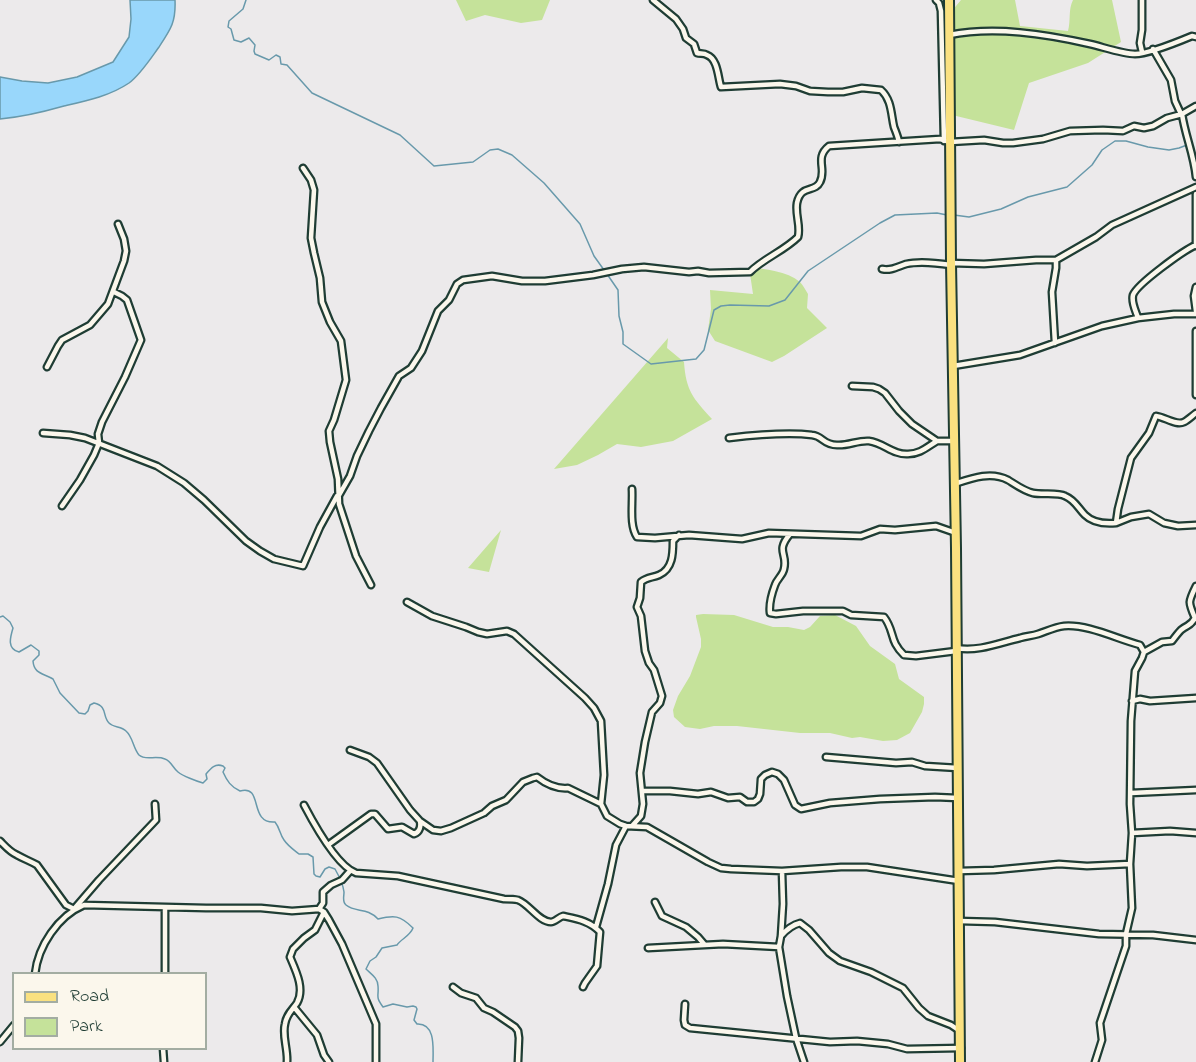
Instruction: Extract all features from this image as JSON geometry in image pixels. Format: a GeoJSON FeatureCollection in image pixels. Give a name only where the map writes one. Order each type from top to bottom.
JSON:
{"type":"FeatureCollection","features":[{"type":"Feature","properties":{"kind":"main road"},"geometry":{"type":"LineString","coordinates":[[949,0],[947,141],[956,533],[960,1062]]}},
{"type":"Feature","properties":{"kind":"street"},"geometry":{"type":"LineString","coordinates":[[653,0],[676,19],[686,38],[694,44],[697,53],[711,57],[722,87],[780,84],[810,91],[843,92],[862,88],[881,90],[889,101],[894,128],[900,142]]}},
{"type":"Feature","properties":{"kind":"street"},"geometry":{"type":"LineString","coordinates":[[936,0],[941,11],[947,141]]}},
{"type":"Feature","properties":{"kind":"street"},"geometry":{"type":"LineString","coordinates":[[1142,0],[1140,44],[1142,52]]}},
{"type":"Feature","properties":{"kind":"street"},"geometry":{"type":"LineString","coordinates":[[949,35],[967,32],[1016,32],[1136,54],[1192,36],[1196,37]]}},
{"type":"Feature","properties":{"kind":"street"},"geometry":{"type":"LineString","coordinates":[[1153,49],[1172,80],[1175,101],[1192,153],[1196,177]]}},
{"type":"Feature","properties":{"kind":"street"},"geometry":{"type":"LineString","coordinates":[[43,433],[85,438],[157,466],[204,500],[260,552],[274,559],[303,566],[320,527],[350,476],[357,456],[381,408],[399,376],[411,368],[422,351],[438,311],[449,300],[457,284],[462,280],[492,276],[545,282],[644,267],[709,273],[750,272],[760,262],[776,254],[798,237],[797,213],[800,196],[821,181],[821,157],[826,148],[832,145],[940,139],[1013,143],[1058,136],[1070,131],[1123,131],[1134,126],[1143,128],[1153,126],[1196,106]]}},
{"type":"Feature","properties":{"kind":"street"},"geometry":{"type":"LineString","coordinates":[[303,168],[314,190],[311,238],[321,278],[322,302],[341,340],[345,368],[346,380],[329,431],[339,504],[356,556],[371,585]]}},
{"type":"Feature","properties":{"kind":"street"},"geometry":{"type":"LineString","coordinates":[[882,269],[898,268],[907,264],[984,264],[1056,260],[1112,225],[1196,188]]}},
{"type":"Feature","properties":{"kind":"street"},"geometry":{"type":"LineString","coordinates":[[1138,318],[1132,300],[1134,293],[1158,271],[1196,246],[1196,194]]}},
{"type":"Feature","properties":{"kind":"street"},"geometry":{"type":"LineString","coordinates":[[47,368],[63,340],[90,325],[108,304],[114,292],[126,251],[118,224]]}},
{"type":"Feature","properties":{"kind":"street"},"geometry":{"type":"LineString","coordinates":[[1055,343],[1052,292],[1056,260]]}},
{"type":"Feature","properties":{"kind":"street"},"geometry":{"type":"LineString","coordinates":[[953,366],[1020,355],[1102,326],[1138,318],[1196,313],[1194,296],[1196,287]]}},
{"type":"Feature","properties":{"kind":"street"},"geometry":{"type":"LineString","coordinates":[[62,506],[80,480],[99,443],[98,434],[102,422],[141,340],[127,300],[114,292]]}},
{"type":"Feature","properties":{"kind":"street"},"geometry":{"type":"LineString","coordinates":[[1196,331],[1196,395]]}},
{"type":"Feature","properties":{"kind":"street"},"geometry":{"type":"LineString","coordinates":[[852,386],[879,389],[912,424],[937,441],[953,441]]}},
{"type":"Feature","properties":{"kind":"street"},"geometry":{"type":"LineString","coordinates":[[1116,524],[1131,458],[1149,433],[1154,418],[1160,416],[1178,424],[1196,413]]}},
{"type":"Feature","properties":{"kind":"street"},"geometry":{"type":"LineString","coordinates":[[729,438],[800,433],[816,435],[825,444],[836,446],[872,441],[894,453],[909,454],[921,452],[937,441]]}},
{"type":"Feature","properties":{"kind":"street"},"geometry":{"type":"LineString","coordinates":[[954,484],[992,475],[1000,476],[1026,491],[1064,495],[1073,500],[1085,515],[1101,524],[1116,524],[1131,517],[1149,514],[1164,523],[1178,526],[1196,525]]}},
{"type":"Feature","properties":{"kind":"street"},"geometry":{"type":"LineString","coordinates":[[633,489],[634,534],[637,537],[689,535],[742,539],[768,533],[861,536],[880,529],[895,530],[936,526],[956,533]]}},
{"type":"Feature","properties":{"kind":"street"},"geometry":{"type":"LineString","coordinates":[[790,534],[782,548],[784,572],[775,585],[770,613],[843,611],[851,615],[884,617],[894,645],[904,655],[916,656],[984,647],[1056,628],[1075,626],[1140,645],[1144,652]]}},
{"type":"Feature","properties":{"kind":"street"},"geometry":{"type":"LineString","coordinates":[[596,927],[616,846],[629,826],[641,816],[643,804],[640,773],[645,742],[652,712],[660,703],[662,696],[645,651],[641,616],[637,607],[641,582],[646,578],[660,575],[666,570],[673,554],[674,541],[679,535]]}},
{"type":"Feature","properties":{"kind":"street"},"geometry":{"type":"LineString","coordinates":[[1095,1062],[1102,1040],[1100,1023],[1123,955],[1132,908],[1131,721],[1136,670],[1144,652],[1162,642],[1172,641],[1184,628],[1190,626],[1195,618],[1190,605],[1196,586]]}},
{"type":"Feature","properties":{"kind":"street"},"geometry":{"type":"LineString","coordinates":[[407,602],[432,616],[478,632],[488,634],[507,631],[514,634],[585,698],[601,721],[604,775],[600,804],[607,816],[613,820],[629,826],[647,827],[721,868],[782,871],[867,867],[959,881]]}},
{"type":"Feature","properties":{"kind":"street"},"geometry":{"type":"LineString","coordinates":[[1132,702],[1140,699],[1196,698]]}},
{"type":"Feature","properties":{"kind":"street"},"geometry":{"type":"LineString","coordinates":[[350,750],[369,757],[377,763],[410,810],[433,830],[441,831],[451,828],[484,813],[492,806],[506,800],[523,782],[537,777],[544,783],[562,789],[568,788],[600,804]]}},
{"type":"Feature","properties":{"kind":"street"},"geometry":{"type":"LineString","coordinates":[[826,758],[912,762],[925,766],[958,768]]}},
{"type":"Feature","properties":{"kind":"street"},"geometry":{"type":"LineString","coordinates":[[642,791],[698,794],[711,792],[728,798],[740,797],[747,802],[754,801],[760,794],[761,780],[772,772],[784,780],[795,805],[801,809],[830,803],[880,799],[936,796],[958,798]]}},
{"type":"Feature","properties":{"kind":"street"},"geometry":{"type":"LineString","coordinates":[[1131,793],[1196,790]]}},
{"type":"Feature","properties":{"kind":"street"},"geometry":{"type":"LineString","coordinates":[[35,972],[36,964],[58,922],[74,909],[156,820],[155,804]]}},
{"type":"Feature","properties":{"kind":"street"},"geometry":{"type":"LineString","coordinates":[[304,805],[337,857],[350,871],[398,876],[504,899],[517,899],[535,914],[550,922],[563,916],[581,920],[596,927],[600,932],[597,966],[583,987]]}},
{"type":"Feature","properties":{"kind":"street"},"geometry":{"type":"LineString","coordinates":[[328,844],[371,814],[375,814],[388,829],[402,827],[414,834],[421,826],[420,821]]}},
{"type":"Feature","properties":{"kind":"street"},"geometry":{"type":"LineString","coordinates":[[1132,833],[1170,831],[1196,833]]}},
{"type":"Feature","properties":{"kind":"street"},"geometry":{"type":"LineString","coordinates":[[0,841],[18,856],[37,865],[66,905],[74,909],[84,905],[322,911]]}},
{"type":"Feature","properties":{"kind":"street"},"geometry":{"type":"LineString","coordinates":[[959,871],[1059,864],[1087,866],[1130,864]]}},
{"type":"Feature","properties":{"kind":"street"},"geometry":{"type":"LineString","coordinates":[[287,1062],[284,1025],[301,994],[298,976],[290,957],[293,949],[315,930],[322,911],[323,892],[342,880],[350,871]]}},
{"type":"Feature","properties":{"kind":"street"},"geometry":{"type":"LineString","coordinates":[[782,871],[782,936],[779,947],[796,1038],[804,1062]]}},
{"type":"Feature","properties":{"kind":"street"},"geometry":{"type":"LineString","coordinates":[[655,902],[662,916],[686,927],[704,944]]}},
{"type":"Feature","properties":{"kind":"street"},"geometry":{"type":"LineString","coordinates":[[165,907],[165,972]]}},
{"type":"Feature","properties":{"kind":"street"},"geometry":{"type":"LineString","coordinates":[[322,911],[342,944],[376,1024],[376,1062]]}},
{"type":"Feature","properties":{"kind":"street"},"geometry":{"type":"LineString","coordinates":[[959,921],[996,922],[1196,940]]}},
{"type":"Feature","properties":{"kind":"street"},"geometry":{"type":"LineString","coordinates":[[782,936],[786,930],[800,923],[840,962],[871,972],[903,988],[928,1016],[960,1031]]}},
{"type":"Feature","properties":{"kind":"street"},"geometry":{"type":"LineString","coordinates":[[648,948],[704,944],[779,947]]}},
{"type":"Feature","properties":{"kind":"street"},"geometry":{"type":"LineString","coordinates":[[453,987],[461,993],[476,998],[484,1008],[494,1012],[515,1027],[519,1038],[518,1062]]}},
{"type":"Feature","properties":{"kind":"street"},"geometry":{"type":"LineString","coordinates":[[685,1004],[685,1025],[690,1028],[830,1042],[857,1041],[888,1044],[907,1049],[961,1048]]}},
{"type":"Feature","properties":{"kind":"street"},"geometry":{"type":"LineString","coordinates":[[294,1007],[317,1035],[329,1062]]}},
{"type":"Feature","properties":{"kind":"street"},"geometry":{"type":"LineString","coordinates":[[0,1041],[12,1027]]}},
{"type":"Feature","properties":{"kind":"green space"},"geometry":{"type":"Polygon","coordinates":[[[456,0],[550,0],[542,20],[521,23],[485,15],[466,21],[456,0]]]}},
{"type":"Feature","properties":{"kind":"green space"},"geometry":{"type":"Polygon","coordinates":[[[961,0],[1015,0],[1020,26],[1068,31],[1073,0],[1112,0],[1121,42],[1088,63],[1029,83],[1014,130],[948,114],[946,18],[961,0]]]}},
{"type":"Feature","properties":{"kind":"green space"},"geometry":{"type":"Polygon","coordinates":[[[749,267],[782,273],[795,278],[808,294],[807,308],[827,328],[772,362],[715,341],[708,330],[711,309],[710,290],[753,294],[749,267]]]}},
{"type":"Feature","properties":{"kind":"green space"},"geometry":{"type":"Polygon","coordinates":[[[668,338],[667,348],[684,362],[692,394],[712,419],[673,441],[641,447],[617,444],[577,465],[554,469],[668,338]]]}},
{"type":"Feature","properties":{"kind":"green space"},"geometry":{"type":"Polygon","coordinates":[[[501,530],[489,572],[468,568],[501,530]]]}},
{"type":"Feature","properties":{"kind":"green space"},"geometry":{"type":"Polygon","coordinates":[[[696,615],[734,615],[773,627],[804,630],[820,616],[835,615],[856,626],[870,646],[895,664],[899,679],[924,697],[922,712],[910,733],[897,740],[883,741],[830,733],[800,733],[737,726],[714,726],[700,729],[685,727],[674,717],[673,710],[701,647],[696,615]]]}},
{"type":"Feature","properties":{"kind":"water"},"geometry":{"type":"Polygon","coordinates":[[[130,0],[175,0],[174,20],[170,30],[133,80],[122,88],[98,98],[32,114],[0,119],[0,77],[48,83],[77,77],[113,62],[129,37],[130,0]]]}},
{"type":"Feature","properties":{"kind":"waterway"},"geometry":{"type":"LineString","coordinates":[[246,0],[243,9],[229,21],[228,27],[231,29],[234,40],[241,42],[249,38],[255,45],[255,54],[269,60],[276,55],[280,57],[281,64],[287,65],[312,93],[400,135],[434,166],[473,162],[490,150],[498,149],[512,155],[544,183],[580,224],[594,256],[604,270]]}},
{"type":"Feature","properties":{"kind":"waterway"},"geometry":{"type":"LineString","coordinates":[[954,215],[969,217],[1001,209],[1028,197],[1067,187],[1092,165],[1102,150],[1115,141],[1126,141],[1169,150],[1187,145]]}},
{"type":"Feature","properties":{"kind":"waterway"},"geometry":{"type":"LineString","coordinates":[[607,274],[618,290],[623,344],[651,364],[696,359],[704,350],[714,310],[730,305],[769,306],[785,300],[808,271],[895,215],[937,213],[947,215]]}},
{"type":"Feature","properties":{"kind":"waterway"},"geometry":{"type":"LineString","coordinates":[[0,617],[3,616],[13,628],[10,639],[15,651],[19,652],[31,645],[39,651],[39,655],[33,661],[35,668],[53,679],[60,693],[79,713],[85,714],[90,705],[98,704],[103,709],[109,723],[128,733],[141,757],[165,759],[180,774],[197,781],[203,783],[211,768],[218,765],[223,766],[225,768],[223,772],[234,788],[252,793],[262,817],[267,821],[275,822],[287,844],[299,854],[308,854],[313,857],[316,876],[320,877],[329,867],[335,869],[343,886],[346,905],[370,913],[378,919],[400,918],[413,928],[397,945],[382,948],[366,969],[377,981],[378,998],[383,1007],[393,1004],[416,1007],[414,1020],[417,1024],[428,1028],[432,1038],[433,1062]]}}]}
